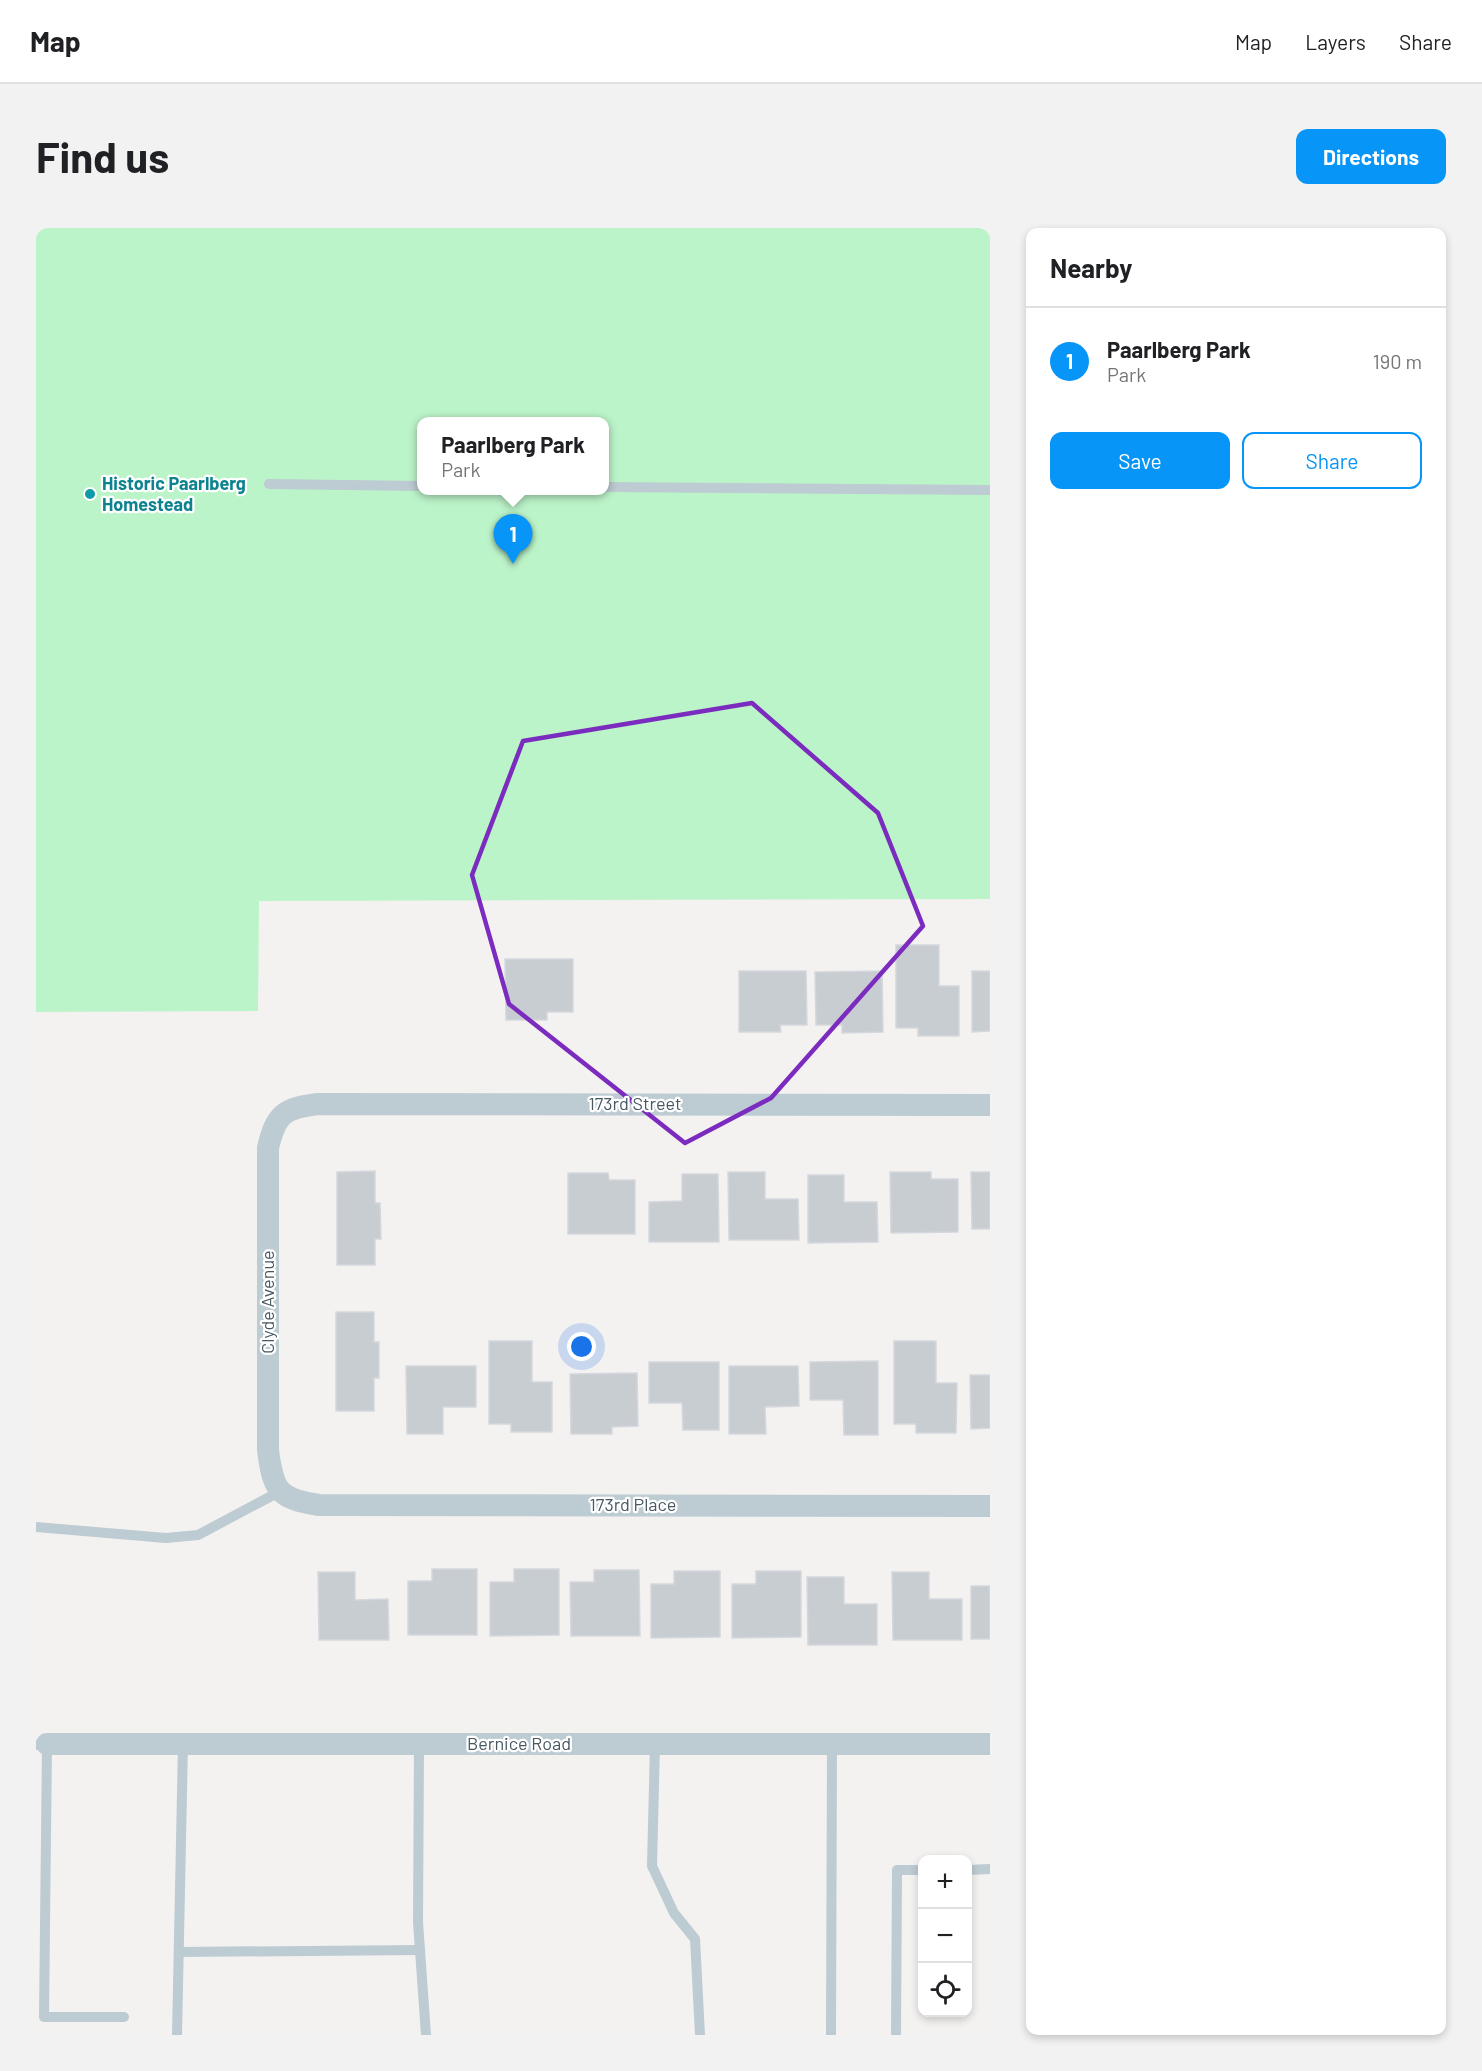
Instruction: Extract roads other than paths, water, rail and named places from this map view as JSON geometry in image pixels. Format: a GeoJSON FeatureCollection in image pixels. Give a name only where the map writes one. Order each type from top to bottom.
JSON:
{"type":"FeatureCollection","features":[{"type":"Feature","properties":{"kind":"street","name":"173rd Street"},"geometry":{"type":"LineString","coordinates":[[282,1113],[298,1106],[318,1104],[990,1105]]}},
{"type":"Feature","properties":{"kind":"street","name":"Clyde Avenue"},"geometry":{"type":"LineString","coordinates":[[279,1492],[271,1475],[268,1450],[268,1148],[273,1125],[282,1113]]}},
{"type":"Feature","properties":{"kind":"street","name":"173rd Place"},"geometry":{"type":"LineString","coordinates":[[279,1492],[295,1501],[319,1505],[990,1506]]}},
{"type":"Feature","properties":{"kind":"street","name":"Bernice Road"},"geometry":{"type":"LineString","coordinates":[[42,1745],[990,1744]]}},
{"type":"Feature","properties":{"kind":"lane"},"geometry":{"type":"LineString","coordinates":[[269,484],[417,486]]}},
{"type":"Feature","properties":{"kind":"lane"},"geometry":{"type":"LineString","coordinates":[[609,487],[990,490]]}},
{"type":"Feature","properties":{"kind":"lane"},"geometry":{"type":"LineString","coordinates":[[36,1527],[166,1538],[198,1535],[279,1492]]}},
{"type":"Feature","properties":{"kind":"lane"},"geometry":{"type":"LineString","coordinates":[[177,2035],[183,1744]]}},
{"type":"Feature","properties":{"kind":"lane"},"geometry":{"type":"LineString","coordinates":[[419,1744],[420,1950],[426,2035]]}},
{"type":"Feature","properties":{"kind":"lane"},"geometry":{"type":"LineString","coordinates":[[655,1744],[652,1866],[674,1913],[695,1939],[699,2035]]}},
{"type":"Feature","properties":{"kind":"lane"},"geometry":{"type":"LineString","coordinates":[[831,2035],[832,1744]]}},
{"type":"Feature","properties":{"kind":"lane"},"geometry":{"type":"LineString","coordinates":[[42,1745],[44,2017],[124,2017]]}},
{"type":"Feature","properties":{"kind":"lane"},"geometry":{"type":"LineString","coordinates":[[972,1870],[990,1869]]}},
{"type":"Feature","properties":{"kind":"lane"},"geometry":{"type":"LineString","coordinates":[[896,2035],[897,1870],[918,1870]]}},
{"type":"Feature","properties":{"kind":"lane"},"geometry":{"type":"LineString","coordinates":[[179,1952],[420,1950]]}},
{"type":"Feature","properties":{"kind":"place","name":"Historic Paarlberg Homestead"},"geometry":{"type":"Point","coordinates":[90,494]}},
{"type":"Feature","properties":{"kind":"place","name":"Paarlberg Park"},"geometry":{"type":"Point","coordinates":[513,564]}}]}
